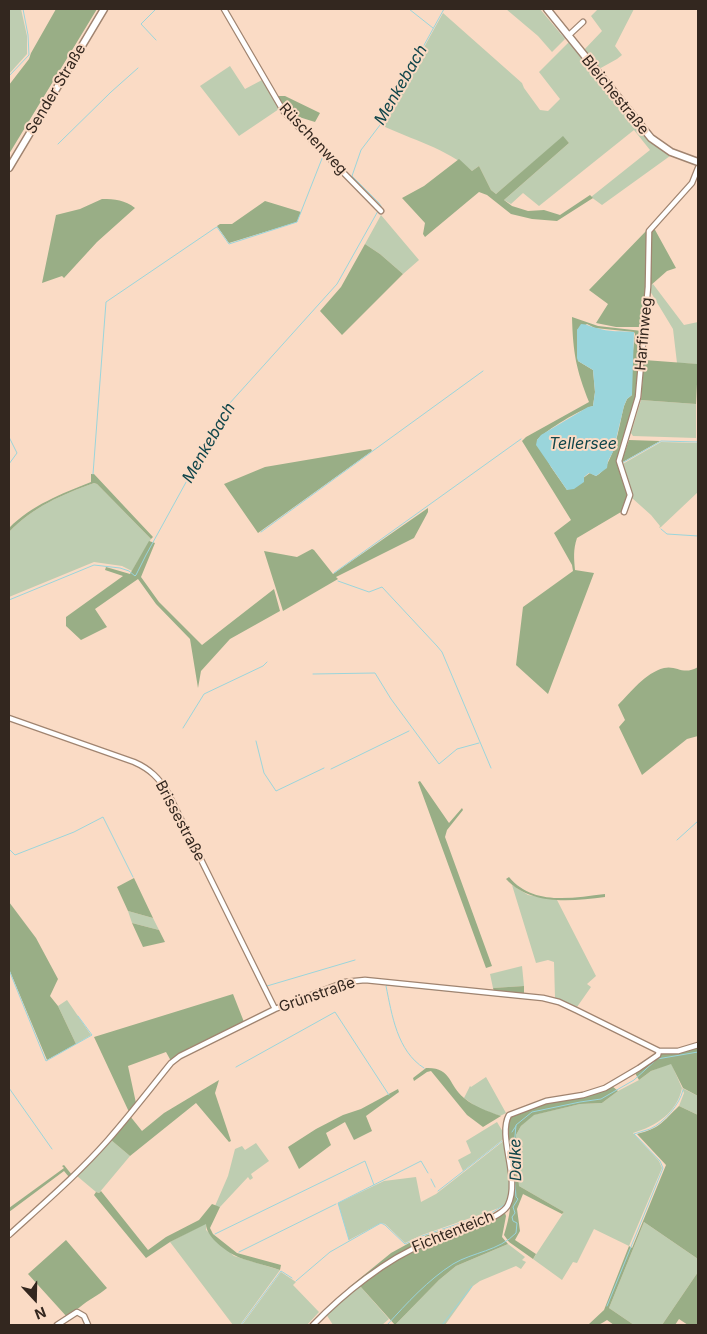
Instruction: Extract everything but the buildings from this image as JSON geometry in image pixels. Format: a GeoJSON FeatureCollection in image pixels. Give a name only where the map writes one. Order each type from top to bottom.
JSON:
{"type":"FeatureCollection","features":[{"type":"Feature","properties":{"kind":"street","name":"Sender Straße"},"geometry":{"type":"LineString","coordinates":[[9,168],[104,9]]}},
{"type":"Feature","properties":{"kind":"street","name":"Rüschenweg"},"geometry":{"type":"LineString","coordinates":[[224,9],[284,112],[381,211]]}},
{"type":"Feature","properties":{"kind":"street","name":"Bleichestraße"},"geometry":{"type":"LineString","coordinates":[[547,9],[651,138],[671,152],[698,162]]}},
{"type":"Feature","properties":{"kind":"street"},"geometry":{"type":"LineString","coordinates":[[568,36],[583,22]]}},
{"type":"Feature","properties":{"kind":"street","name":"Harfinweg"},"geometry":{"type":"LineString","coordinates":[[624,512],[630,495],[619,461],[638,397],[648,287],[649,230],[692,183],[698,168]]}},
{"type":"Feature","properties":{"kind":"street","name":"Brissestraße"},"geometry":{"type":"LineString","coordinates":[[9,718],[134,762],[158,778],[168,793],[275,1009]]}},
{"type":"Feature","properties":{"kind":"street","name":"Grünstraße"},"geometry":{"type":"LineString","coordinates":[[9,1235],[52,1197],[109,1139],[171,1063],[190,1050],[275,1009],[345,982],[356,980],[544,998],[559,1002],[659,1051]]}},
{"type":"Feature","properties":{"kind":"street"},"geometry":{"type":"LineString","coordinates":[[659,1051],[678,1051],[698,1045]]}},
{"type":"Feature","properties":{"kind":"street","name":"Fichtenteich"},"geometry":{"type":"LineString","coordinates":[[313,1325],[339,1300],[394,1258],[424,1244],[488,1220],[506,1208],[511,1196],[512,1179],[505,1125],[510,1115],[546,1101],[583,1095],[605,1088],[658,1055],[659,1051]]}},
{"type":"Feature","properties":{"kind":"street"},"geometry":{"type":"LineString","coordinates":[[57,1325],[77,1312],[84,1316],[88,1325]]}},
{"type":"Feature","properties":{"kind":"green space"},"geometry":{"type":"Polygon","coordinates":[[[9,9],[21,9],[27,36],[27,54],[9,74],[9,9]]]}},
{"type":"Feature","properties":{"kind":"green space"},"geometry":{"type":"Polygon","coordinates":[[[56,9],[97,9],[9,154],[9,85],[29,59],[56,9]]]}},
{"type":"Feature","properties":{"kind":"green space"},"geometry":{"type":"Polygon","coordinates":[[[506,9],[540,9],[565,39],[552,52],[538,36],[506,9]]]}},
{"type":"Feature","properties":{"kind":"green space"},"geometry":{"type":"Polygon","coordinates":[[[598,9],[634,9],[615,46],[622,55],[599,69],[583,51],[602,31],[591,16],[598,9]]]}},
{"type":"Feature","properties":{"kind":"green space"},"geometry":{"type":"Polygon","coordinates":[[[443,13],[522,83],[540,110],[548,111],[560,99],[539,72],[569,42],[648,140],[670,156],[602,205],[591,197],[650,150],[634,130],[539,206],[523,193],[511,204],[504,200],[569,143],[563,137],[496,194],[491,190],[479,166],[472,171],[440,150],[381,125],[443,13]]]}},
{"type":"Feature","properties":{"kind":"green space"},"geometry":{"type":"Polygon","coordinates":[[[230,66],[245,89],[262,80],[279,109],[239,136],[200,86],[230,66]]]}},
{"type":"Feature","properties":{"kind":"green space"},"geometry":{"type":"Polygon","coordinates":[[[276,96],[285,96],[320,113],[315,122],[299,117],[293,121],[284,111],[276,96]]]}},
{"type":"Feature","properties":{"kind":"green space"},"geometry":{"type":"Polygon","coordinates":[[[563,136],[569,143],[504,200],[512,206],[528,211],[544,210],[560,215],[590,195],[593,198],[557,221],[532,219],[511,214],[487,195],[479,192],[425,237],[423,234],[425,223],[402,198],[424,186],[459,159],[472,171],[479,166],[491,190],[496,194],[563,136]]]}},
{"type":"Feature","properties":{"kind":"green space"},"geometry":{"type":"Polygon","coordinates":[[[102,199],[120,200],[135,208],[97,242],[64,278],[62,276],[42,283],[56,215],[80,209],[102,199]]]}},
{"type":"Feature","properties":{"kind":"green space"},"geometry":{"type":"Polygon","coordinates":[[[265,201],[301,212],[297,222],[229,243],[217,226],[220,224],[232,224],[265,201]]]}},
{"type":"Feature","properties":{"kind":"green space"},"geometry":{"type":"Polygon","coordinates":[[[381,215],[419,260],[403,274],[365,244],[381,215]]]}},
{"type":"Feature","properties":{"kind":"green space"},"geometry":{"type":"Polygon","coordinates":[[[654,228],[676,268],[667,271],[650,286],[650,231],[654,228]]]}},
{"type":"Feature","properties":{"kind":"green space"},"geometry":{"type":"Polygon","coordinates":[[[647,230],[647,286],[642,327],[616,327],[596,323],[608,304],[589,290],[647,230]]]}},
{"type":"Feature","properties":{"kind":"green space"},"geometry":{"type":"Polygon","coordinates":[[[365,244],[403,274],[342,335],[320,311],[341,287],[365,244]]]}},
{"type":"Feature","properties":{"kind":"green space"},"geometry":{"type":"Polygon","coordinates":[[[653,284],[684,325],[698,322],[697,364],[677,363],[673,329],[650,291],[650,286],[653,284]]]}},
{"type":"Feature","properties":{"kind":"green space"},"geometry":{"type":"Polygon","coordinates":[[[572,317],[598,326],[642,331],[636,400],[617,461],[628,497],[621,512],[577,538],[574,550],[575,570],[594,573],[548,694],[516,665],[523,607],[573,571],[572,565],[554,533],[571,520],[522,441],[589,402],[576,361],[572,317]],[[587,324],[577,330],[578,361],[593,370],[595,392],[593,406],[564,420],[537,440],[551,467],[567,490],[590,473],[596,476],[607,464],[615,445],[624,406],[627,399],[632,395],[634,332],[595,328],[587,324]]]}},
{"type":"Feature","properties":{"kind":"green space"},"geometry":{"type":"Polygon","coordinates":[[[644,360],[698,364],[696,404],[641,400],[644,360]]]}},
{"type":"Feature","properties":{"kind":"green space"},"geometry":{"type":"Polygon","coordinates":[[[641,400],[696,404],[696,438],[633,436],[631,433],[641,400]]]}},
{"type":"Feature","properties":{"kind":"green space"},"geometry":{"type":"Polygon","coordinates":[[[629,440],[660,441],[621,463],[629,440]]]}},
{"type":"Feature","properties":{"kind":"green space"},"geometry":{"type":"Polygon","coordinates":[[[661,442],[698,443],[698,492],[659,528],[660,526],[651,515],[632,498],[621,465],[661,442]]]}},
{"type":"Feature","properties":{"kind":"green space"},"geometry":{"type":"Polygon","coordinates":[[[371,449],[372,451],[258,533],[224,484],[265,467],[371,449]]]}},
{"type":"Feature","properties":{"kind":"green space"},"geometry":{"type":"Polygon","coordinates":[[[91,474],[94,474],[153,537],[151,539],[94,483],[48,503],[28,515],[9,532],[9,528],[27,513],[58,496],[91,482],[91,474]]]}},
{"type":"Feature","properties":{"kind":"green space"},"geometry":{"type":"Polygon","coordinates":[[[94,483],[151,539],[132,571],[122,566],[94,562],[9,597],[9,532],[28,515],[48,503],[94,483]]]}},
{"type":"Feature","properties":{"kind":"green space"},"geometry":{"type":"Polygon","coordinates":[[[428,508],[428,512],[414,538],[336,577],[338,579],[283,611],[264,551],[297,557],[312,549],[333,574],[428,508]]]}},
{"type":"Feature","properties":{"kind":"green space"},"geometry":{"type":"Polygon","coordinates":[[[149,541],[155,543],[141,577],[159,602],[202,645],[274,589],[280,611],[230,639],[201,671],[198,688],[190,639],[156,604],[138,579],[95,609],[107,627],[81,640],[66,626],[66,617],[123,576],[105,570],[106,567],[130,574],[149,541]]]}},
{"type":"Feature","properties":{"kind":"green space"},"geometry":{"type":"Polygon","coordinates":[[[669,667],[688,671],[698,667],[698,736],[687,739],[642,775],[619,727],[625,720],[618,705],[639,684],[657,670],[669,667]]]}},
{"type":"Feature","properties":{"kind":"green space"},"geometry":{"type":"Polygon","coordinates":[[[420,781],[449,823],[462,808],[463,810],[447,830],[445,837],[492,966],[486,968],[418,782],[420,781]]]}},
{"type":"Feature","properties":{"kind":"green space"},"geometry":{"type":"Polygon","coordinates":[[[509,877],[529,892],[541,896],[566,898],[605,894],[605,897],[579,900],[539,898],[516,888],[506,879],[509,877]]]}},
{"type":"Feature","properties":{"kind":"green space"},"geometry":{"type":"Polygon","coordinates":[[[134,878],[153,918],[128,911],[117,887],[134,878]]]}},
{"type":"Feature","properties":{"kind":"green space"},"geometry":{"type":"Polygon","coordinates":[[[512,885],[528,895],[557,900],[596,976],[587,984],[591,987],[577,1007],[555,998],[554,962],[548,960],[536,963],[512,885]]]}},
{"type":"Feature","properties":{"kind":"green space"},"geometry":{"type":"Polygon","coordinates":[[[9,902],[36,938],[58,979],[50,996],[58,1006],[76,1044],[47,1060],[9,969],[9,902]]]}},
{"type":"Feature","properties":{"kind":"green space"},"geometry":{"type":"Polygon","coordinates":[[[128,911],[153,918],[159,930],[132,923],[128,911]]]}},
{"type":"Feature","properties":{"kind":"green space"},"geometry":{"type":"Polygon","coordinates":[[[132,923],[159,930],[165,942],[143,947],[132,923]]]}},
{"type":"Feature","properties":{"kind":"green space"},"geometry":{"type":"Polygon","coordinates":[[[522,966],[524,986],[493,988],[490,974],[522,966]]]}},
{"type":"Feature","properties":{"kind":"green space"},"geometry":{"type":"Polygon","coordinates":[[[524,986],[524,995],[494,991],[493,988],[524,986]]]}},
{"type":"Feature","properties":{"kind":"green space"},"geometry":{"type":"Polygon","coordinates":[[[233,994],[244,1022],[189,1048],[171,1061],[166,1052],[128,1066],[136,1103],[129,1112],[94,1037],[233,994]]]}},
{"type":"Feature","properties":{"kind":"green space"},"geometry":{"type":"Polygon","coordinates":[[[67,1000],[91,1035],[76,1044],[58,1006],[67,1000]]]}},
{"type":"Feature","properties":{"kind":"green space"},"geometry":{"type":"Polygon","coordinates":[[[698,1047],[698,1096],[683,1088],[671,1064],[651,1071],[639,1080],[635,1073],[661,1054],[678,1053],[698,1047]]]}},
{"type":"Feature","properties":{"kind":"green space"},"geometry":{"type":"Polygon","coordinates":[[[671,1063],[682,1088],[675,1105],[664,1117],[650,1127],[633,1133],[659,1161],[662,1168],[629,1246],[594,1229],[577,1263],[573,1262],[562,1280],[533,1259],[564,1212],[519,1186],[516,1135],[521,1126],[533,1115],[580,1104],[602,1103],[651,1071],[671,1063]]]}},
{"type":"Feature","properties":{"kind":"green space"},"geometry":{"type":"Polygon","coordinates":[[[426,1068],[441,1070],[464,1098],[481,1108],[501,1116],[483,1127],[467,1115],[431,1071],[414,1081],[413,1078],[426,1068]]]}},
{"type":"Feature","properties":{"kind":"green space"},"geometry":{"type":"Polygon","coordinates":[[[486,1077],[506,1113],[500,1116],[478,1108],[464,1098],[470,1086],[486,1077]]]}},
{"type":"Feature","properties":{"kind":"green space"},"geometry":{"type":"Polygon","coordinates":[[[219,1080],[215,1093],[231,1141],[229,1142],[196,1103],[130,1156],[111,1140],[130,1116],[142,1131],[164,1113],[219,1080]]]}},
{"type":"Feature","properties":{"kind":"green space"},"geometry":{"type":"Polygon","coordinates":[[[612,1086],[618,1091],[602,1103],[580,1104],[534,1115],[521,1126],[516,1135],[519,1186],[564,1212],[562,1214],[523,1194],[517,1209],[520,1231],[515,1240],[536,1254],[533,1259],[509,1242],[504,1235],[512,1194],[507,1125],[513,1115],[523,1110],[561,1098],[612,1086]]]}},
{"type":"Feature","properties":{"kind":"green space"},"geometry":{"type":"Polygon","coordinates":[[[682,1088],[698,1096],[698,1115],[679,1106],[684,1093],[682,1088]]]}},
{"type":"Feature","properties":{"kind":"green space"},"geometry":{"type":"Polygon","coordinates":[[[398,1089],[399,1092],[366,1116],[372,1131],[354,1140],[345,1122],[326,1133],[331,1145],[299,1169],[288,1147],[316,1129],[343,1115],[361,1109],[398,1089]]]}},
{"type":"Feature","properties":{"kind":"green space"},"geometry":{"type":"Polygon","coordinates":[[[679,1106],[698,1115],[698,1259],[644,1222],[609,1308],[634,1325],[614,1325],[607,1320],[598,1325],[589,1324],[604,1310],[629,1246],[632,1248],[666,1165],[637,1134],[656,1127],[679,1106]]]}},
{"type":"Feature","properties":{"kind":"green space"},"geometry":{"type":"Polygon","coordinates":[[[497,1122],[506,1137],[463,1171],[458,1160],[471,1153],[466,1141],[497,1122]]]}},
{"type":"Feature","properties":{"kind":"green space"},"geometry":{"type":"Polygon","coordinates":[[[506,1139],[511,1183],[509,1199],[506,1204],[405,1243],[385,1224],[381,1223],[349,1240],[338,1203],[384,1181],[416,1177],[421,1202],[436,1194],[506,1139]]]}},
{"type":"Feature","properties":{"kind":"green space"},"geometry":{"type":"Polygon","coordinates":[[[111,1140],[130,1156],[99,1193],[77,1176],[111,1140]]]}},
{"type":"Feature","properties":{"kind":"green space"},"geometry":{"type":"Polygon","coordinates":[[[256,1143],[269,1161],[251,1174],[253,1178],[250,1180],[248,1177],[220,1207],[215,1206],[228,1176],[235,1149],[242,1146],[245,1150],[256,1143]]]}},
{"type":"Feature","properties":{"kind":"green space"},"geometry":{"type":"Polygon","coordinates":[[[64,1165],[72,1175],[69,1177],[64,1171],[9,1212],[9,1208],[64,1168],[62,1166],[64,1165]]]}},
{"type":"Feature","properties":{"kind":"green space"},"geometry":{"type":"Polygon","coordinates":[[[101,1191],[148,1250],[166,1237],[199,1220],[212,1204],[220,1207],[210,1228],[213,1234],[237,1253],[281,1265],[280,1270],[239,1257],[220,1246],[212,1238],[206,1224],[170,1242],[146,1258],[94,1195],[96,1192],[99,1193],[101,1191]]]}},
{"type":"Feature","properties":{"kind":"green space"},"geometry":{"type":"Polygon","coordinates":[[[494,1213],[487,1218],[426,1241],[425,1236],[494,1213]]]}},
{"type":"Feature","properties":{"kind":"green space"},"geometry":{"type":"Polygon","coordinates":[[[505,1213],[502,1237],[508,1244],[456,1266],[439,1280],[395,1325],[360,1286],[406,1253],[505,1213]]]}},
{"type":"Feature","properties":{"kind":"green space"},"geometry":{"type":"Polygon","coordinates":[[[644,1222],[698,1259],[698,1272],[662,1325],[634,1325],[609,1308],[644,1222]]]}},
{"type":"Feature","properties":{"kind":"green space"},"geometry":{"type":"Polygon","coordinates":[[[206,1223],[206,1230],[234,1256],[280,1270],[240,1325],[233,1325],[170,1242],[206,1223]]]}},
{"type":"Feature","properties":{"kind":"green space"},"geometry":{"type":"Polygon","coordinates":[[[422,1236],[423,1242],[393,1257],[349,1290],[348,1288],[391,1253],[422,1236]]]}},
{"type":"Feature","properties":{"kind":"green space"},"geometry":{"type":"Polygon","coordinates":[[[66,1240],[107,1288],[67,1317],[28,1274],[66,1240]]]}},
{"type":"Feature","properties":{"kind":"green space"},"geometry":{"type":"Polygon","coordinates":[[[508,1244],[525,1257],[522,1260],[526,1262],[521,1269],[516,1266],[480,1281],[473,1286],[445,1325],[395,1325],[439,1280],[456,1266],[508,1244]]]}},
{"type":"Feature","properties":{"kind":"green space"},"geometry":{"type":"Polygon","coordinates":[[[281,1272],[296,1282],[293,1285],[319,1312],[307,1325],[242,1325],[281,1272]]]}},
{"type":"Feature","properties":{"kind":"green space"},"geometry":{"type":"Polygon","coordinates":[[[698,1272],[698,1325],[688,1325],[679,1319],[675,1325],[662,1325],[698,1272]]]}},
{"type":"Feature","properties":{"kind":"green space"},"geometry":{"type":"Polygon","coordinates":[[[360,1286],[389,1319],[382,1325],[333,1325],[326,1314],[360,1286]]]}},
{"type":"Feature","properties":{"kind":"water","name":"Tellersee"},"geometry":{"type":"Polygon","coordinates":[[[581,324],[606,330],[634,332],[632,395],[627,399],[624,406],[613,452],[608,461],[607,468],[596,476],[589,473],[584,477],[584,482],[574,489],[567,490],[536,445],[541,435],[588,407],[593,406],[595,392],[593,370],[578,361],[577,358],[577,330],[581,324]]]}},
{"type":"Feature","properties":{"kind":"waterway"},"geometry":{"type":"LineString","coordinates":[[9,76],[29,55],[28,35],[23,9]]}},
{"type":"Feature","properties":{"kind":"waterway"},"geometry":{"type":"LineString","coordinates":[[156,9],[141,24],[156,40]]}},
{"type":"Feature","properties":{"kind":"waterway"},"geometry":{"type":"LineString","coordinates":[[409,9],[433,28]]}},
{"type":"Feature","properties":{"kind":"waterway","name":"Menkebach"},"geometry":{"type":"LineString","coordinates":[[381,208],[379,203],[352,176],[361,150],[380,125],[444,9]]}},
{"type":"Feature","properties":{"kind":"waterway"},"geometry":{"type":"LineString","coordinates":[[543,9],[565,38]]}},
{"type":"Feature","properties":{"kind":"waterway"},"geometry":{"type":"LineString","coordinates":[[569,42],[647,138]]}},
{"type":"Feature","properties":{"kind":"waterway"},"geometry":{"type":"LineString","coordinates":[[58,144],[138,68]]}},
{"type":"Feature","properties":{"kind":"waterway"},"geometry":{"type":"LineString","coordinates":[[650,141],[670,155],[697,165]]}},
{"type":"Feature","properties":{"kind":"waterway"},"geometry":{"type":"LineString","coordinates":[[93,474],[106,302],[217,227],[229,244],[297,222],[323,156]]}},
{"type":"Feature","properties":{"kind":"waterway","name":"Menkebach"},"geometry":{"type":"LineString","coordinates":[[9,600],[94,565],[120,568],[136,575],[229,404],[337,284],[378,211]]}},
{"type":"Feature","properties":{"kind":"waterway"},"geometry":{"type":"LineString","coordinates":[[261,532],[483,371]]}},
{"type":"Feature","properties":{"kind":"waterway"},"geometry":{"type":"LineString","coordinates":[[9,437],[17,453],[9,464]]}},
{"type":"Feature","properties":{"kind":"waterway"},"geometry":{"type":"LineString","coordinates":[[334,573],[521,439]]}},
{"type":"Feature","properties":{"kind":"waterway"},"geometry":{"type":"LineString","coordinates":[[622,463],[661,441],[698,442]]}},
{"type":"Feature","properties":{"kind":"waterway"},"geometry":{"type":"LineString","coordinates":[[661,529],[667,534],[698,536]]}},
{"type":"Feature","properties":{"kind":"waterway"},"geometry":{"type":"LineString","coordinates":[[338,581],[369,592],[382,587],[442,652],[491,768]]}},
{"type":"Feature","properties":{"kind":"waterway"},"geometry":{"type":"LineString","coordinates":[[183,728],[204,694],[263,666],[267,662]]}},
{"type":"Feature","properties":{"kind":"waterway"},"geometry":{"type":"LineString","coordinates":[[313,674],[375,673],[391,699],[439,764],[457,749],[479,743]]}},
{"type":"Feature","properties":{"kind":"waterway"},"geometry":{"type":"LineString","coordinates":[[331,769],[409,731]]}},
{"type":"Feature","properties":{"kind":"waterway"},"geometry":{"type":"LineString","coordinates":[[256,741],[264,773],[276,791],[324,768]]}},
{"type":"Feature","properties":{"kind":"waterway"},"geometry":{"type":"LineString","coordinates":[[9,849],[15,855],[74,832],[103,817],[133,877]]}},
{"type":"Feature","properties":{"kind":"waterway"},"geometry":{"type":"LineString","coordinates":[[677,840],[698,821]]}},
{"type":"Feature","properties":{"kind":"waterway"},"geometry":{"type":"LineString","coordinates":[[267,986],[355,960]]}},
{"type":"Feature","properties":{"kind":"waterway"},"geometry":{"type":"LineString","coordinates":[[9,970],[46,1061],[92,1035],[78,1016]]}},
{"type":"Feature","properties":{"kind":"waterway"},"geometry":{"type":"LineString","coordinates":[[424,1068],[408,1052],[397,1032],[387,985],[528,999]]}},
{"type":"Feature","properties":{"kind":"waterway"},"geometry":{"type":"LineString","coordinates":[[236,1067],[335,1012],[389,1095]]}},
{"type":"Feature","properties":{"kind":"waterway","name":"Dalke"},"geometry":{"type":"LineString","coordinates":[[387,1325],[418,1292],[444,1270],[461,1260],[502,1244],[516,1233],[517,1223],[513,1221],[512,1217],[515,1213],[513,1207],[518,1199],[516,1197],[513,1158],[516,1125],[532,1112],[601,1099],[634,1080],[657,1059],[698,1052]]}},
{"type":"Feature","properties":{"kind":"waterway"},"geometry":{"type":"LineString","coordinates":[[9,1088],[52,1149]]}},
{"type":"Feature","properties":{"kind":"waterway"},"geometry":{"type":"LineString","coordinates":[[607,1306],[663,1168],[660,1161],[634,1134],[650,1129],[666,1118],[679,1101],[683,1090]]}},
{"type":"Feature","properties":{"kind":"waterway","name":"Dalke"},"geometry":{"type":"LineString","coordinates":[[512,1132],[516,1126]]}},
{"type":"Feature","properties":{"kind":"waterway"},"geometry":{"type":"LineString","coordinates":[[438,1191],[502,1141]]}},
{"type":"Feature","properties":{"kind":"waterway"},"geometry":{"type":"LineString","coordinates":[[215,1234],[365,1161],[374,1185]]}},
{"type":"Feature","properties":{"kind":"waterway"},"geometry":{"type":"LineString","coordinates":[[349,1240],[338,1203],[421,1161],[428,1173]]}},
{"type":"Feature","properties":{"kind":"waterway"},"geometry":{"type":"LineString","coordinates":[[431,1179],[435,1187]]}},
{"type":"Feature","properties":{"kind":"waterway"},"geometry":{"type":"LineString","coordinates":[[239,1252],[336,1204]]}},
{"type":"Feature","properties":{"kind":"waterway"},"geometry":{"type":"LineString","coordinates":[[296,1281],[330,1252],[381,1223],[405,1244],[422,1236],[493,1212],[504,1205]]}},
{"type":"Feature","properties":{"kind":"waterway"},"geometry":{"type":"LineString","coordinates":[[241,1325],[281,1271],[292,1278]]}},
{"type":"Feature","properties":{"kind":"waterway"},"geometry":{"type":"LineString","coordinates":[[442,1325],[472,1286]]}}]}
